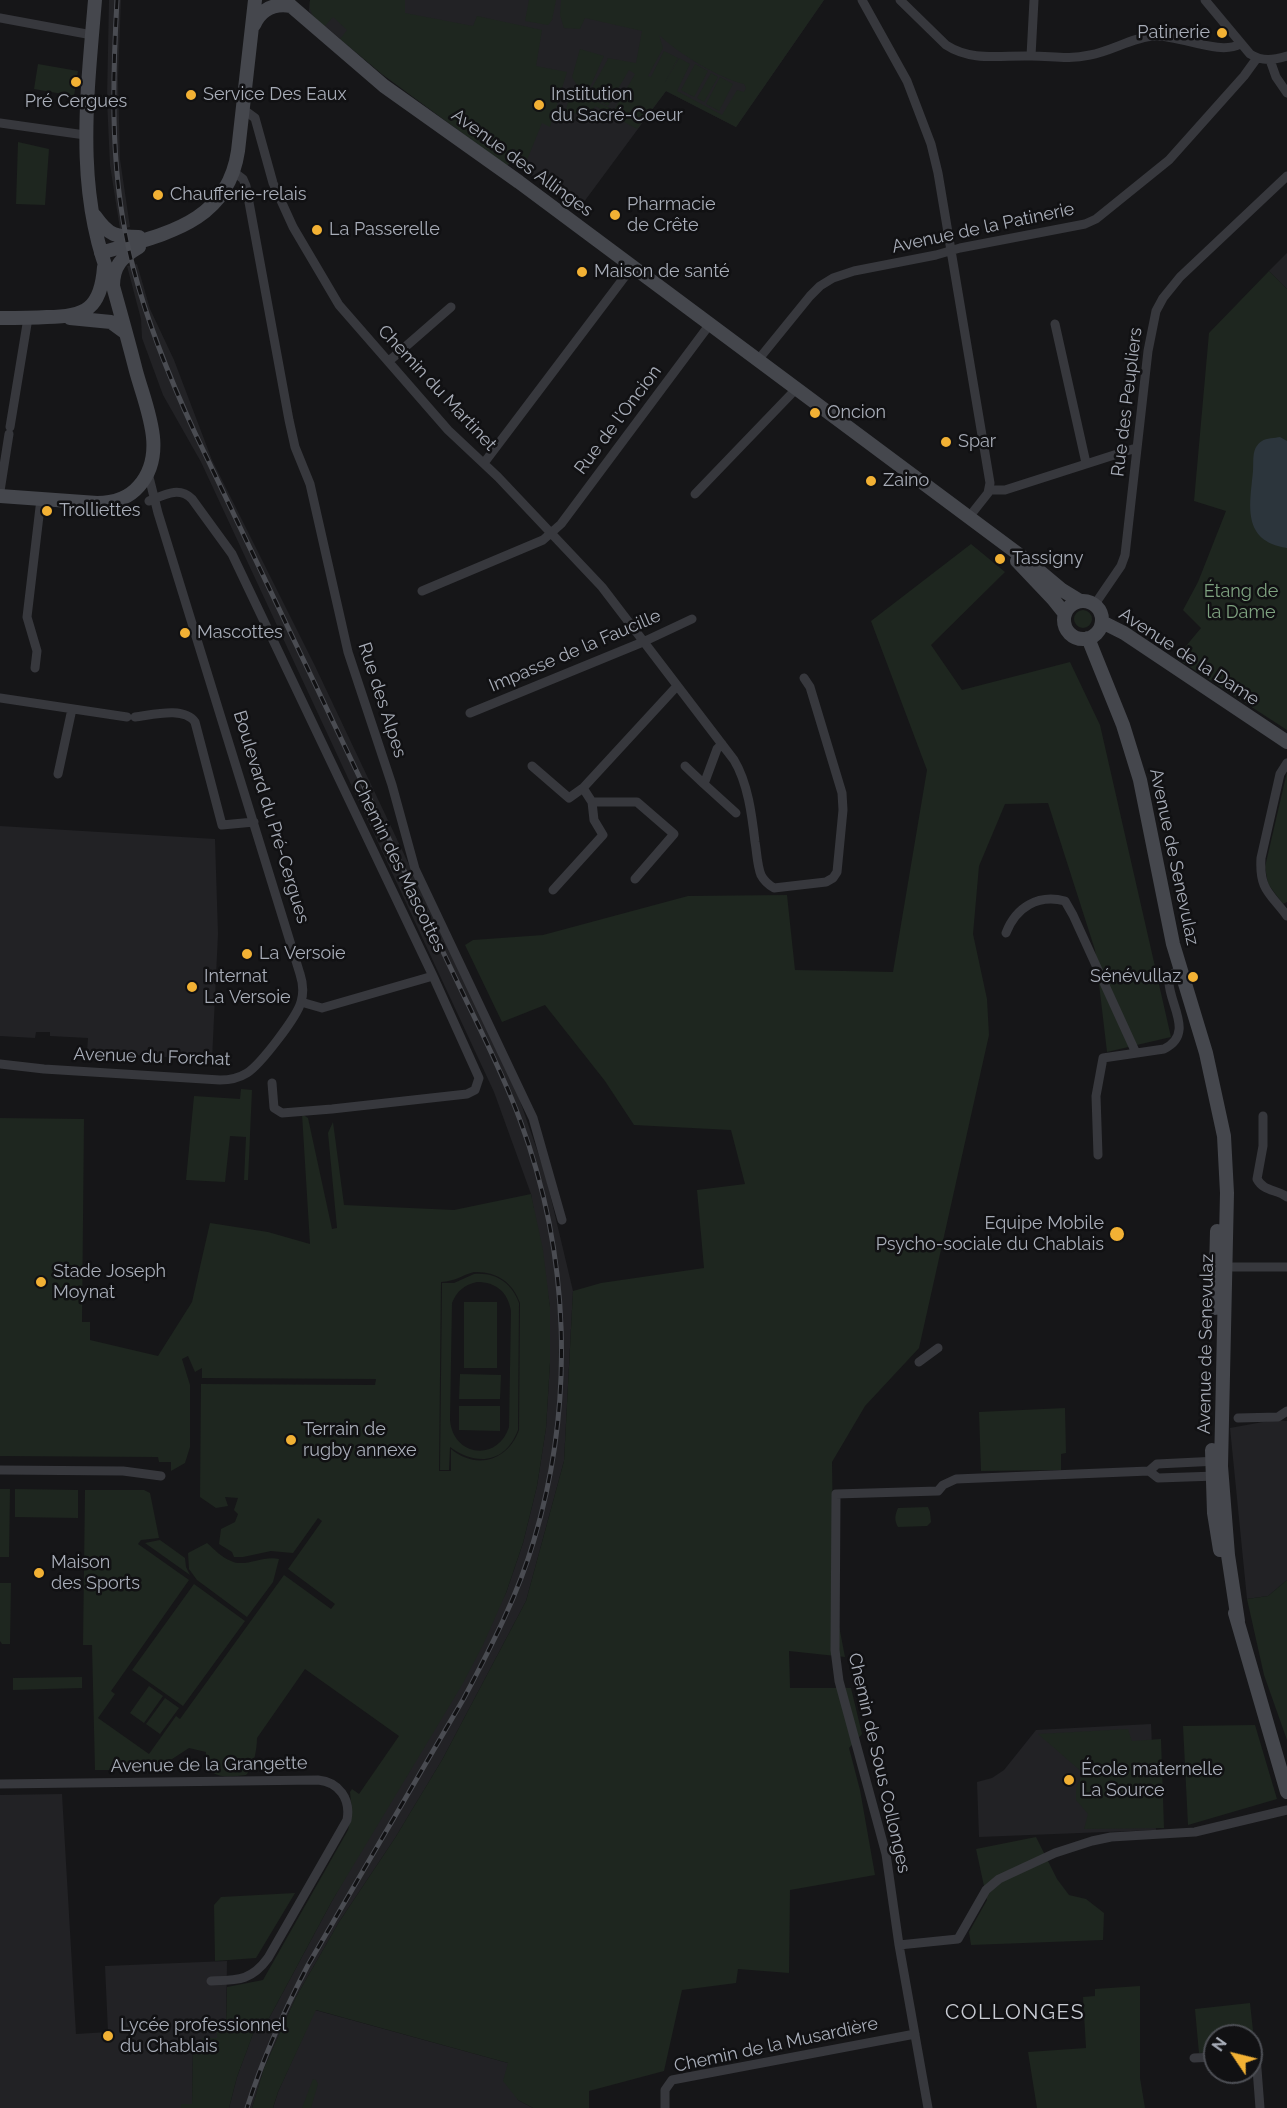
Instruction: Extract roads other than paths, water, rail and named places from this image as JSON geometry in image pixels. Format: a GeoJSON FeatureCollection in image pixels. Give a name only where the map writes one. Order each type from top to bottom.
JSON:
{"type":"FeatureCollection","features":[{"type":"Feature","properties":{"kind":"main road","name":"Boulevard du Pré-Cergues"},"geometry":{"type":"LineString","coordinates":[[95,0],[85,135],[87,178],[102,259],[113,286],[153,430],[154,448],[148,473],[136,490]]}},
{"type":"Feature","properties":{"kind":"main road"},"geometry":{"type":"LineString","coordinates":[[68,317],[84,312],[96,299],[102,279],[102,259],[183,226],[208,209],[224,191],[234,172],[244,110],[255,0]]}},
{"type":"Feature","properties":{"kind":"main road","name":"Avenue des Allinges"},"geometry":{"type":"LineString","coordinates":[[253,30],[258,17],[266,9],[288,3],[384,86],[519,182],[1025,559],[1062,590],[1080,601]]}},
{"type":"Feature","properties":{"kind":"main road"},"geometry":{"type":"LineString","coordinates":[[93,213],[102,226],[114,235],[156,238]]}},
{"type":"Feature","properties":{"kind":"main road"},"geometry":{"type":"LineString","coordinates":[[113,286],[114,272],[123,257],[156,238]]}},
{"type":"Feature","properties":{"kind":"main road"},"geometry":{"type":"LineString","coordinates":[[0,318],[68,317],[111,322],[126,333]]}},
{"type":"Feature","properties":{"kind":"main road"},"geometry":{"type":"LineString","coordinates":[[0,496],[110,502],[128,496],[136,490]]}},
{"type":"Feature","properties":{"kind":"main road","name":"Avenue des Allinges"},"geometry":{"type":"LineString","coordinates":[[995,538],[1053,598],[1065,614]]}},
{"type":"Feature","properties":{"kind":"main road"},"geometry":{"type":"LineString","coordinates":[[1086,601],[1095,604],[1101,614],[1102,622],[1098,633],[1088,639],[1077,638],[1070,634],[1064,625],[1065,614],[1072,604],[1086,601]]}},
{"type":"Feature","properties":{"kind":"main road","name":"Avenue de la Dame"},"geometry":{"type":"LineString","coordinates":[[1102,622],[1124,633],[1287,742]]}},
{"type":"Feature","properties":{"kind":"main road","name":"Avenue de Senevulaz"},"geometry":{"type":"LineString","coordinates":[[1088,639],[1095,661],[1123,725],[1140,780],[1168,924],[1206,1053],[1213,1087],[1218,1145],[1221,1267],[1216,1461],[1218,1543],[1227,1586],[1287,1792]]}},
{"type":"Feature","properties":{"kind":"street"},"geometry":{"type":"LineString","coordinates":[[861,0],[907,81],[925,125],[938,172],[990,477],[990,490],[969,517]]}},
{"type":"Feature","properties":{"kind":"street"},"geometry":{"type":"LineString","coordinates":[[900,0],[934,35],[954,50],[979,57],[1031,56],[1065,59],[1090,55],[1154,36],[1227,48],[1240,44]]}},
{"type":"Feature","properties":{"kind":"street"},"geometry":{"type":"LineString","coordinates":[[1031,56],[1034,0]]}},
{"type":"Feature","properties":{"kind":"street"},"geometry":{"type":"LineString","coordinates":[[1205,0],[1240,44],[1257,58],[1270,60],[1287,56]]}},
{"type":"Feature","properties":{"kind":"street"},"geometry":{"type":"LineString","coordinates":[[0,18],[92,35]]}},
{"type":"Feature","properties":{"kind":"street","name":"Avenue de la Patinerie"},"geometry":{"type":"LineString","coordinates":[[758,360],[810,296],[833,278],[854,271],[1085,224],[1096,219],[1169,160],[1244,76],[1257,58]]}},
{"type":"Feature","properties":{"kind":"street"},"geometry":{"type":"LineString","coordinates":[[1270,60],[1276,77],[1287,93]]}},
{"type":"Feature","properties":{"kind":"street","name":"Chemin du Martinet"},"geometry":{"type":"LineString","coordinates":[[244,110],[255,118],[273,183],[292,227],[339,305],[448,430],[475,458],[484,463],[602,587],[740,770],[753,826],[759,869],[762,878],[774,888],[826,882],[837,872],[843,810],[842,793],[810,687],[804,678]]}},
{"type":"Feature","properties":{"kind":"street"},"geometry":{"type":"LineString","coordinates":[[0,123],[85,135]]}},
{"type":"Feature","properties":{"kind":"street","name":"Rue des Alpes"},"geometry":{"type":"LineString","coordinates":[[234,172],[239,174],[246,186],[289,420],[295,447],[310,484],[348,652],[392,785],[415,869],[533,1118],[562,1220]]}},
{"type":"Feature","properties":{"kind":"street","name":"Rue des Peupliers"},"geometry":{"type":"LineString","coordinates":[[1095,604],[1121,566],[1125,555],[1136,448],[1156,311],[1180,277],[1287,176]]}},
{"type":"Feature","properties":{"kind":"street"},"geometry":{"type":"LineString","coordinates":[[484,463],[632,267]]}},
{"type":"Feature","properties":{"kind":"street"},"geometry":{"type":"LineString","coordinates":[[389,362],[451,307]]}},
{"type":"Feature","properties":{"kind":"street"},"geometry":{"type":"LineString","coordinates":[[0,491],[28,318]]}},
{"type":"Feature","properties":{"kind":"street","name":"Rue de l'Oncion"},"geometry":{"type":"LineString","coordinates":[[552,534],[710,324]]}},
{"type":"Feature","properties":{"kind":"street"},"geometry":{"type":"LineString","coordinates":[[1055,324],[1086,463]]}},
{"type":"Feature","properties":{"kind":"street"},"geometry":{"type":"LineString","coordinates":[[695,494],[797,388]]}},
{"type":"Feature","properties":{"kind":"street"},"geometry":{"type":"LineString","coordinates":[[990,490],[1005,490],[1136,448]]}},
{"type":"Feature","properties":{"kind":"street","name":"Boulevard du Pré-Cergues"},"geometry":{"type":"LineString","coordinates":[[148,473],[152,500],[158,513],[302,978],[302,1002]]}},
{"type":"Feature","properties":{"kind":"street"},"geometry":{"type":"LineString","coordinates":[[136,490],[152,500]]}},
{"type":"Feature","properties":{"kind":"street","name":"Chemin des Mascottes"},"geometry":{"type":"LineString","coordinates":[[152,500],[177,491],[189,496],[232,554],[478,1074],[477,1087],[471,1093],[332,1110],[282,1113],[274,1108],[272,1083]]}},
{"type":"Feature","properties":{"kind":"street"},"geometry":{"type":"LineString","coordinates":[[35,668],[37,651],[27,617],[41,499]]}},
{"type":"Feature","properties":{"kind":"street"},"geometry":{"type":"LineString","coordinates":[[422,591],[543,540],[552,534]]}},
{"type":"Feature","properties":{"kind":"street","name":"Impasse de la Faucille"},"geometry":{"type":"LineString","coordinates":[[470,713],[643,642],[692,619]]}},
{"type":"Feature","properties":{"kind":"street"},"geometry":{"type":"LineString","coordinates":[[532,766],[569,798],[583,788],[677,686]]}},
{"type":"Feature","properties":{"kind":"street"},"geometry":{"type":"LineString","coordinates":[[0,698],[131,717],[183,713],[191,716],[195,722],[222,825],[254,822]]}},
{"type":"Feature","properties":{"kind":"street"},"geometry":{"type":"LineString","coordinates":[[58,774],[72,709]]}},
{"type":"Feature","properties":{"kind":"street"},"geometry":{"type":"LineString","coordinates":[[704,784],[717,749],[722,744]]}},
{"type":"Feature","properties":{"kind":"street"},"geometry":{"type":"LineString","coordinates":[[1287,763],[1280,774],[1260,868],[1263,884],[1287,916]]}},
{"type":"Feature","properties":{"kind":"street"},"geometry":{"type":"LineString","coordinates":[[685,766],[736,813]]}},
{"type":"Feature","properties":{"kind":"street"},"geometry":{"type":"LineString","coordinates":[[553,890],[603,834],[594,820],[592,802],[583,788]]}},
{"type":"Feature","properties":{"kind":"street"},"geometry":{"type":"LineString","coordinates":[[592,802],[638,802],[674,834],[635,879]]}},
{"type":"Feature","properties":{"kind":"street"},"geometry":{"type":"LineString","coordinates":[[1006,933],[1022,910],[1035,900],[1052,898],[1065,901],[1136,1053]]}},
{"type":"Feature","properties":{"kind":"street"},"geometry":{"type":"LineString","coordinates":[[1098,1155],[1096,1096],[1103,1058],[1167,1048],[1176,1037],[1180,1023],[1168,984],[1171,976],[1180,969]]}},
{"type":"Feature","properties":{"kind":"street"},"geometry":{"type":"LineString","coordinates":[[302,1002],[322,1008],[433,976]]}},
{"type":"Feature","properties":{"kind":"street","name":"Avenue du Forchat"},"geometry":{"type":"LineString","coordinates":[[0,1064],[44,1069],[233,1079],[256,1067],[294,1017],[302,1002]]}},
{"type":"Feature","properties":{"kind":"street"},"geometry":{"type":"LineString","coordinates":[[1263,1116],[1263,1146],[1257,1179],[1265,1189],[1279,1191],[1287,1197]]}},
{"type":"Feature","properties":{"kind":"street"},"geometry":{"type":"LineString","coordinates":[[1221,1267],[1287,1268]]}},
{"type":"Feature","properties":{"kind":"street"},"geometry":{"type":"LineString","coordinates":[[919,1362],[938,1348]]}},
{"type":"Feature","properties":{"kind":"street"},"geometry":{"type":"LineString","coordinates":[[1238,1418],[1278,1417],[1287,1411]]}},
{"type":"Feature","properties":{"kind":"street","name":"Avenue de Senevulaz"},"geometry":{"type":"LineString","coordinates":[[836,1494],[938,1491],[943,1485],[956,1479],[1149,1471],[1157,1464],[1216,1461]]}},
{"type":"Feature","properties":{"kind":"street"},"geometry":{"type":"LineString","coordinates":[[0,1470],[123,1471],[161,1476]]}},
{"type":"Feature","properties":{"kind":"street","name":"Avenue de Senevulaz"},"geometry":{"type":"LineString","coordinates":[[1149,1471],[1158,1478],[1217,1476]]}},
{"type":"Feature","properties":{"kind":"street","name":"Chemin de Sous Collonges"},"geometry":{"type":"LineString","coordinates":[[836,1494],[835,1650],[837,1671],[886,1854],[899,1945],[928,2108]]}},
{"type":"Feature","properties":{"kind":"street","name":"Avenue de la Grangette"},"geometry":{"type":"LineString","coordinates":[[0,1784],[318,1780],[330,1783],[341,1790],[348,1807],[347,1820],[268,1958],[259,1970],[243,1978],[211,1981]]}},
{"type":"Feature","properties":{"kind":"street"},"geometry":{"type":"LineString","coordinates":[[899,1945],[958,1939],[986,1890],[999,1879],[1055,1853],[1111,1837],[1195,1832],[1287,1810]]}},
{"type":"Feature","properties":{"kind":"street","name":"Chemin de la Musardière"},"geometry":{"type":"LineString","coordinates":[[664,2108],[665,2090],[672,2080],[915,2034]]}},
{"type":"Feature","properties":{"kind":"street"},"geometry":{"type":"LineString","coordinates":[[1194,2058],[1203,2058]]}},
{"type":"Feature","properties":{"kind":"street"},"geometry":{"type":"LineString","coordinates":[[1258,2084],[1260,2108]]}},
{"type":"Feature","properties":{"kind":"railway"},"geometry":{"type":"LineString","coordinates":[[117,0],[114,134],[120,201],[133,267],[153,331],[195,433],[514,1105],[537,1171],[549,1223],[557,1276],[561,1329],[561,1382],[556,1435],[547,1488],[528,1560],[512,1601],[464,1698],[308,1965],[275,2035],[247,2108]]}},
{"type":"Feature","properties":{"kind":"place","name":"Patinerie"},"geometry":{"type":"Point","coordinates":[1222,33]}},
{"type":"Feature","properties":{"kind":"place","name":"Pré Cergues"},"geometry":{"type":"Point","coordinates":[76,82]}},
{"type":"Feature","properties":{"kind":"place","name":"Service Des Eaux"},"geometry":{"type":"Point","coordinates":[191,95]}},
{"type":"Feature","properties":{"kind":"place","name":"Institution du Sacré-Coeur"},"geometry":{"type":"Point","coordinates":[539,105]}},
{"type":"Feature","properties":{"kind":"place","name":"Chaufferie-relais"},"geometry":{"type":"Point","coordinates":[158,195]}},
{"type":"Feature","properties":{"kind":"place","name":"Pharmacie de Crête"},"geometry":{"type":"Point","coordinates":[615,215]}},
{"type":"Feature","properties":{"kind":"place","name":"La Passerelle"},"geometry":{"type":"Point","coordinates":[317,230]}},
{"type":"Feature","properties":{"kind":"place","name":"Maison de santé"},"geometry":{"type":"Point","coordinates":[582,272]}},
{"type":"Feature","properties":{"kind":"place","name":"Oncion"},"geometry":{"type":"Point","coordinates":[815,413]}},
{"type":"Feature","properties":{"kind":"place","name":"Spar"},"geometry":{"type":"Point","coordinates":[946,442]}},
{"type":"Feature","properties":{"kind":"place","name":"Zaino"},"geometry":{"type":"Point","coordinates":[871,481]}},
{"type":"Feature","properties":{"kind":"place","name":"Trolliettes"},"geometry":{"type":"Point","coordinates":[47,511]}},
{"type":"Feature","properties":{"kind":"place","name":"Tassigny"},"geometry":{"type":"Point","coordinates":[1000,559]}},
{"type":"Feature","properties":{"kind":"place","name":"Mascottes"},"geometry":{"type":"Point","coordinates":[185,633]}},
{"type":"Feature","properties":{"kind":"place","name":"La Versoie"},"geometry":{"type":"Point","coordinates":[247,954]}},
{"type":"Feature","properties":{"kind":"place","name":"Sénévullaz"},"geometry":{"type":"Point","coordinates":[1193,977]}},
{"type":"Feature","properties":{"kind":"place","name":"Internat La Versoie"},"geometry":{"type":"Point","coordinates":[192,987]}},
{"type":"Feature","properties":{"kind":"place","name":"Equipe Mobile Psycho-sociale du Chablais"},"geometry":{"type":"Point","coordinates":[1117,1234]}},
{"type":"Feature","properties":{"kind":"place","name":"Stade Joseph Moynat"},"geometry":{"type":"Point","coordinates":[41,1282]}},
{"type":"Feature","properties":{"kind":"place","name":"Terrain de rugby annexe"},"geometry":{"type":"Point","coordinates":[291,1440]}},
{"type":"Feature","properties":{"kind":"place","name":"Maison des Sports"},"geometry":{"type":"Point","coordinates":[39,1573]}},
{"type":"Feature","properties":{"kind":"place","name":"École maternelle La Source"},"geometry":{"type":"Point","coordinates":[1069,1780]}},
{"type":"Feature","properties":{"kind":"place","name":"Lycée professionnel du Chablais"},"geometry":{"type":"Point","coordinates":[108,2036]}},
{"type":"Feature","properties":{"kind":"district","name":"COLLONGES"},"geometry":{"type":"Point","coordinates":[1015,2013]}},
{"type":"Feature","properties":{"kind":"park label","name":"Étang de la Dame"},"geometry":{"type":"Point","coordinates":[1241,602]}}]}
